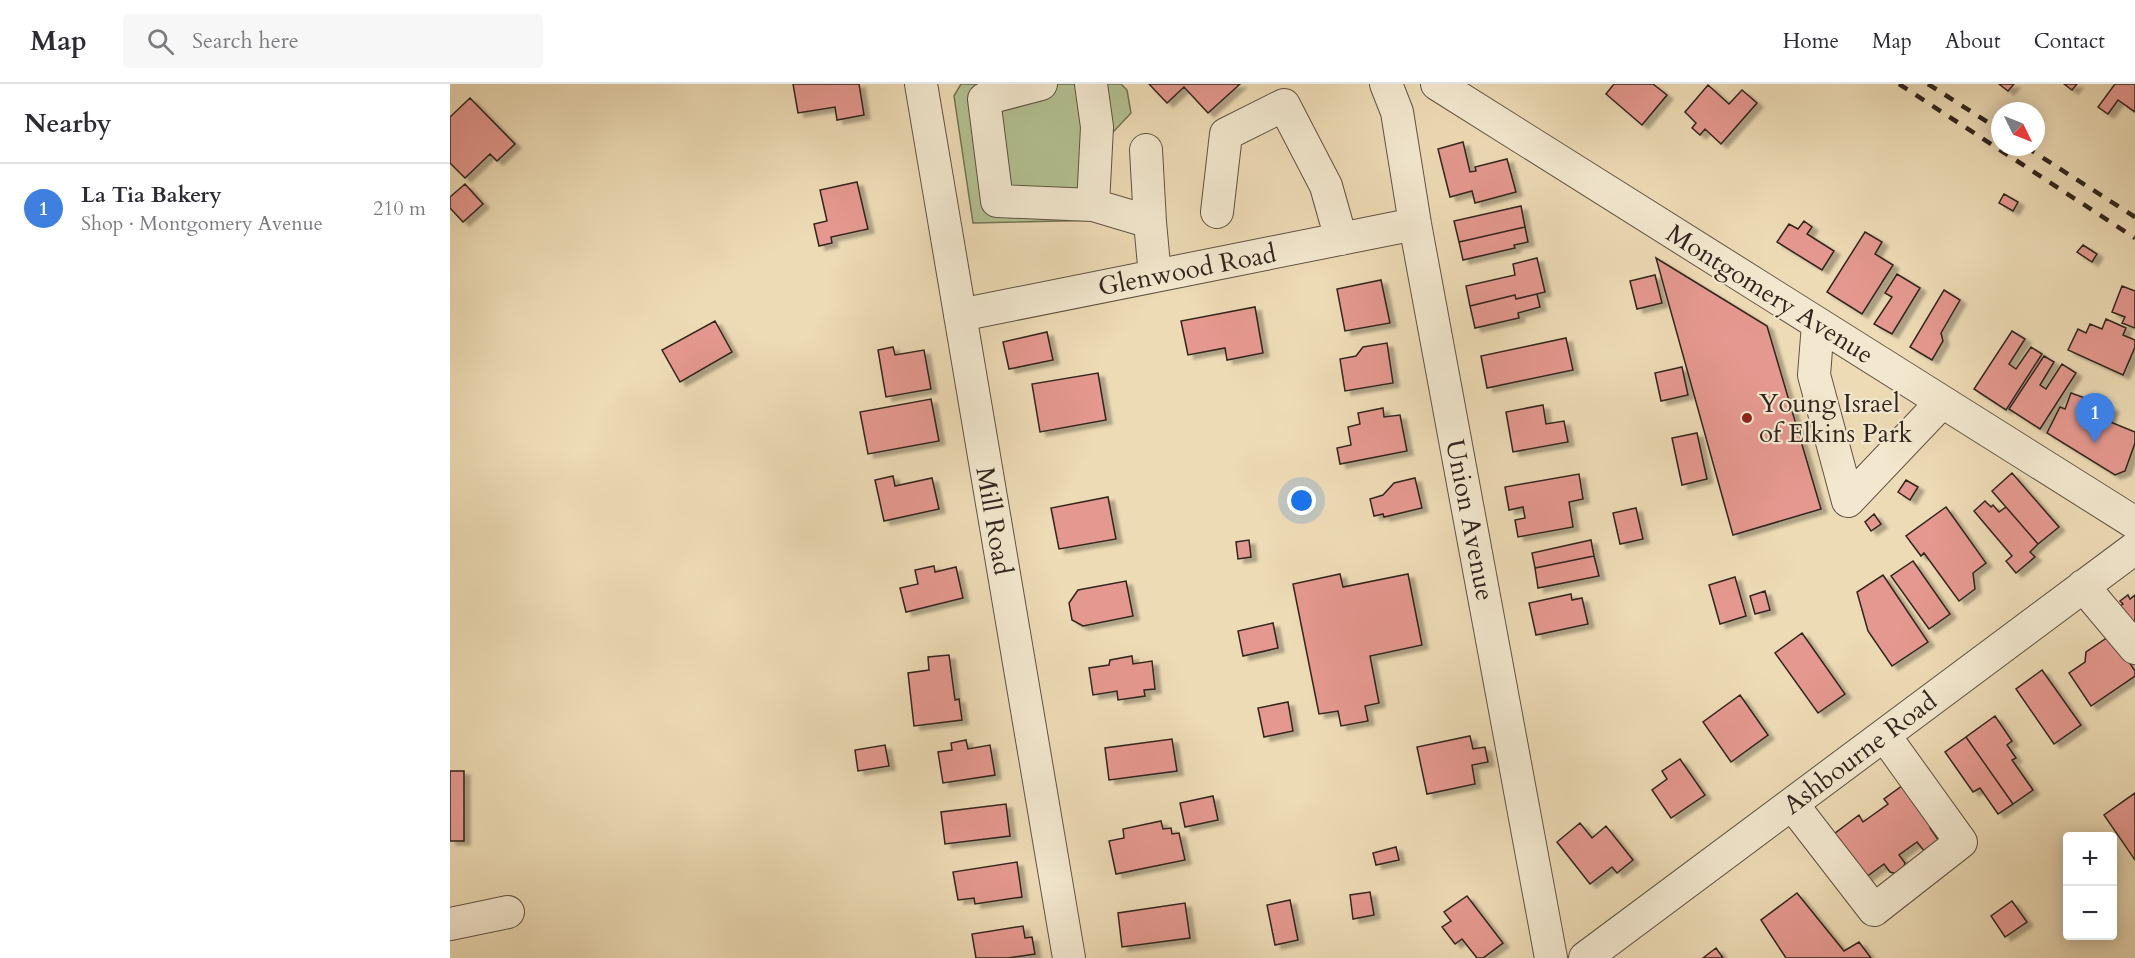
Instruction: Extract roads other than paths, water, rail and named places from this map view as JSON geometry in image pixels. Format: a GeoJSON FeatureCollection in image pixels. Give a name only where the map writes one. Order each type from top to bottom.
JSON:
{"type":"FeatureCollection","features":[{"type":"Feature","properties":{"kind":"street","name":"Mill Road"},"geometry":{"type":"LineString","coordinates":[[921,84],[1069,958]]}},
{"type":"Feature","properties":{"kind":"street"},"geometry":{"type":"LineString","coordinates":[[1041,84],[984,99],[997,201],[1093,206],[1150,222]]}},
{"type":"Feature","properties":{"kind":"street"},"geometry":{"type":"LineString","coordinates":[[1091,84],[1097,127],[1093,206]]}},
{"type":"Feature","properties":{"kind":"street","name":"Union Avenue"},"geometry":{"type":"LineString","coordinates":[[1386,84],[1397,112],[1415,224],[1551,958]]}},
{"type":"Feature","properties":{"kind":"street","name":"Montgomery Avenue"},"geometry":{"type":"LineString","coordinates":[[1437,84],[2133,522]]}},
{"type":"Feature","properties":{"kind":"street"},"geometry":{"type":"LineString","coordinates":[[1217,212],[1226,134],[1284,105],[1326,186],[1341,239]]}},
{"type":"Feature","properties":{"kind":"street"},"geometry":{"type":"LineString","coordinates":[[1146,150],[1155,276]]}},
{"type":"Feature","properties":{"kind":"street","name":"Glenwood Road"},"geometry":{"type":"LineString","coordinates":[[960,315],[1415,224]]}},
{"type":"Feature","properties":{"kind":"street"},"geometry":{"type":"LineString","coordinates":[[1818,324],[1814,375],[1848,501],[1942,402]]}},
{"type":"Feature","properties":{"kind":"street","name":"Ashbourne Road"},"geometry":{"type":"LineString","coordinates":[[1585,958],[2083,586],[2133,522]]}},
{"type":"Feature","properties":{"kind":"street"},"geometry":{"type":"LineString","coordinates":[[2083,586],[2135,648]]}},
{"type":"Feature","properties":{"kind":"street"},"geometry":{"type":"LineString","coordinates":[[1792,804],[1874,910],[1961,842],[1884,735]]}},
{"type":"Feature","properties":{"kind":"street"},"geometry":{"type":"LineString","coordinates":[[450,924],[508,912]]}},
{"type":"Feature","properties":{"kind":"railway"},"geometry":{"type":"LineString","coordinates":[[1899,84],[2135,238]]}},
{"type":"Feature","properties":{"kind":"railway"},"geometry":{"type":"LineString","coordinates":[[1928,84],[1991,124]]}},
{"type":"Feature","properties":{"kind":"railway"},"geometry":{"type":"LineString","coordinates":[[2040,156],[2135,217]]}},
{"type":"Feature","properties":{"kind":"place","name":"Young Israel of Elkins Park"},"geometry":{"type":"Point","coordinates":[1747,418]}},
{"type":"Feature","properties":{"kind":"place","name":"La Tia Bakery"},"geometry":{"type":"Point","coordinates":[2095,443]}}]}
